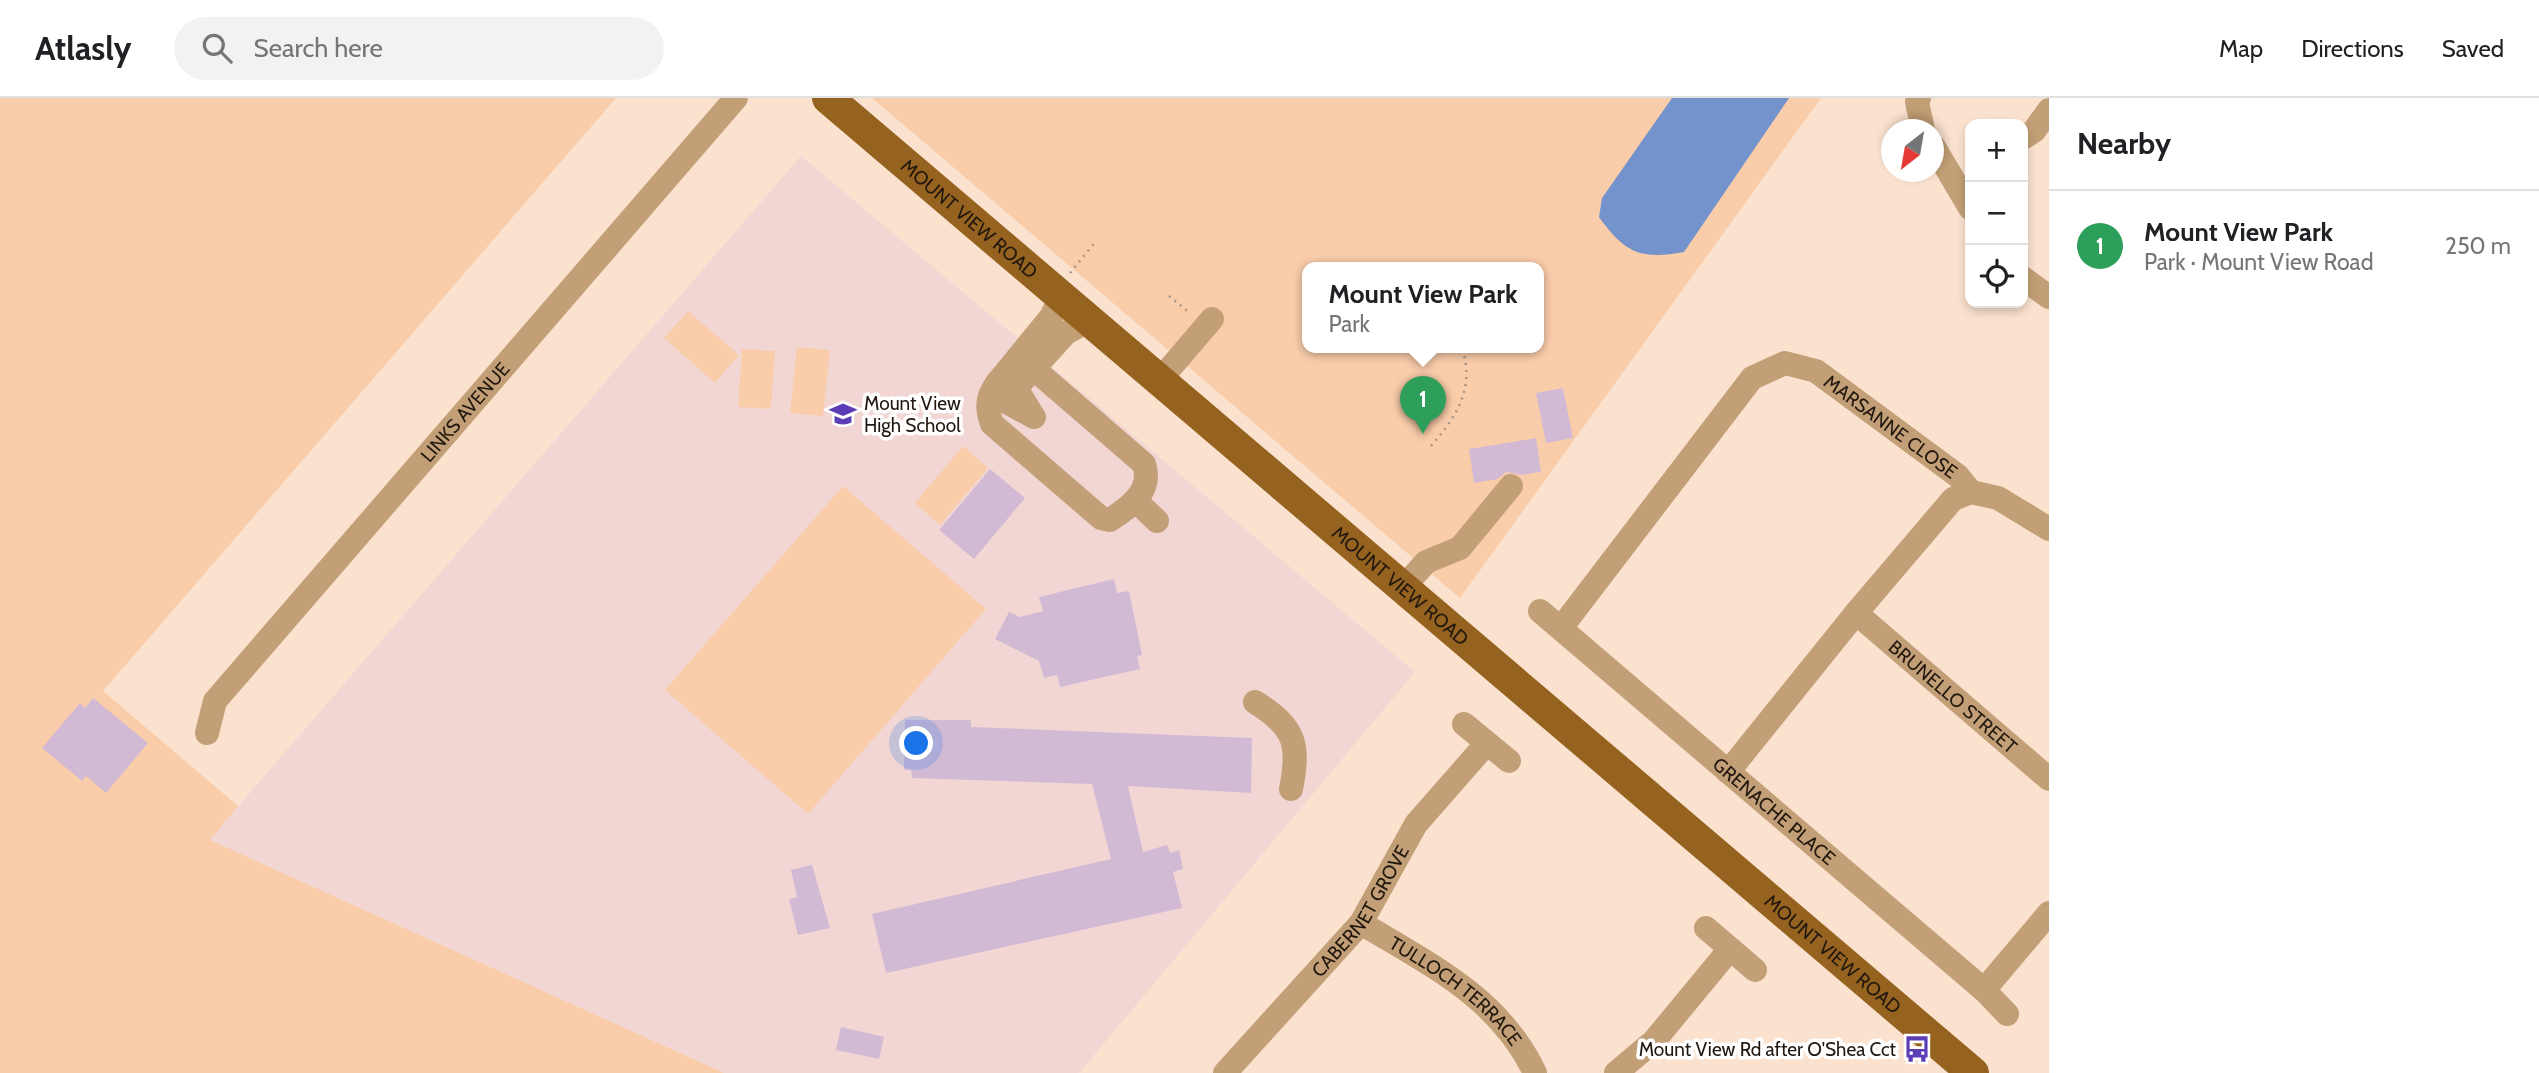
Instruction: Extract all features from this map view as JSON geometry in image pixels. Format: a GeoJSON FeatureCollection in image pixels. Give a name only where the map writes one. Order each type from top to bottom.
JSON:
{"type":"FeatureCollection","features":[{"type":"Feature","properties":{"kind":"main road","name":"MOUNT VIEW ROAD"},"geometry":{"type":"LineString","coordinates":[[828,98],[1973,1073]]}},
{"type":"Feature","properties":{"kind":"street","name":"LINKS AVENUE"},"geometry":{"type":"LineString","coordinates":[[206,733],[215,701],[736,98]]}},
{"type":"Feature","properties":{"kind":"street"},"geometry":{"type":"LineString","coordinates":[[1919,98],[1917,102],[1921,119]]}},
{"type":"Feature","properties":{"kind":"street"},"geometry":{"type":"LineString","coordinates":[[2028,135],[2034,131],[2049,110]]}},
{"type":"Feature","properties":{"kind":"street"},"geometry":{"type":"LineString","coordinates":[[1944,157],[1962,176]]}},
{"type":"Feature","properties":{"kind":"street"},"geometry":{"type":"LineString","coordinates":[[2028,282],[2049,297]]}},
{"type":"Feature","properties":{"kind":"street"},"geometry":{"type":"LineString","coordinates":[[1034,369],[1144,464],[1148,475],[1145,488],[1135,500],[1110,520],[1101,518],[992,424],[986,409],[997,383],[1051,317],[1057,294]]}},
{"type":"Feature","properties":{"kind":"street"},"geometry":{"type":"LineString","coordinates":[[997,383],[1001,399],[1034,417],[1016,388],[1066,333],[1088,321]]}},
{"type":"Feature","properties":{"kind":"street"},"geometry":{"type":"LineString","coordinates":[[1160,381],[1209,322]]}},
{"type":"Feature","properties":{"kind":"street","name":"MARSANNE CLOSE"},"geometry":{"type":"LineString","coordinates":[[1561,628],[1752,378],[1785,363],[1816,371],[1958,476],[1971,492],[1953,499],[1856,613],[1728,772]]}},
{"type":"Feature","properties":{"kind":"street"},"geometry":{"type":"LineString","coordinates":[[1402,588],[1426,562],[1460,548],[1511,486]]}},
{"type":"Feature","properties":{"kind":"street"},"geometry":{"type":"LineString","coordinates":[[1971,492],[1998,498],[2049,529]]}},
{"type":"Feature","properties":{"kind":"street"},"geometry":{"type":"LineString","coordinates":[[1135,500],[1157,521]]}},
{"type":"Feature","properties":{"kind":"street","name":"GRENACHE PLACE"},"geometry":{"type":"LineString","coordinates":[[1539,611],[1984,990],[2007,1014]]}},
{"type":"Feature","properties":{"kind":"street","name":"BRUNELLO STREET"},"geometry":{"type":"LineString","coordinates":[[1856,613],[2049,779]]}},
{"type":"Feature","properties":{"kind":"street"},"geometry":{"type":"LineString","coordinates":[[1255,702],[1278,716],[1289,728],[1296,763],[1291,789]]}},
{"type":"Feature","properties":{"kind":"street"},"geometry":{"type":"LineString","coordinates":[[1464,724],[1509,761]]}},
{"type":"Feature","properties":{"kind":"street","name":"CABERNET GROVE"},"geometry":{"type":"LineString","coordinates":[[1225,1073],[1361,923],[1416,824],[1487,743]]}},
{"type":"Feature","properties":{"kind":"street"},"geometry":{"type":"LineString","coordinates":[[1984,990],[2049,913]]}},
{"type":"Feature","properties":{"kind":"street","name":"TULLOCH TERRACE"},"geometry":{"type":"LineString","coordinates":[[1361,923],[1452,978],[1490,1007],[1524,1048],[1535,1073]]}},
{"type":"Feature","properties":{"kind":"street"},"geometry":{"type":"LineString","coordinates":[[1706,928],[1755,970]]}},
{"type":"Feature","properties":{"kind":"street"},"geometry":{"type":"LineString","coordinates":[[1616,1073],[1654,1041],[1731,949]]}},
{"type":"Feature","properties":{"kind":"path"},"geometry":{"type":"LineString","coordinates":[[1057,294],[1096,241]]}},
{"type":"Feature","properties":{"kind":"path"},"geometry":{"type":"LineString","coordinates":[[1169,296],[1209,322]]}},
{"type":"Feature","properties":{"kind":"path"},"geometry":{"type":"LineString","coordinates":[[1431,446],[1460,408],[1468,384],[1463,353]]}},
{"type":"Feature","properties":{"kind":"shaded area"},"geometry":{"type":"Polygon","coordinates":[[[0,98],[616,98],[103,691],[238,806],[210,840],[724,1073],[0,1073],[0,98]]]}},
{"type":"Feature","properties":{"kind":"shaded area"},"geometry":{"type":"Polygon","coordinates":[[[872,98],[1821,98],[1460,598],[872,98]]]}},
{"type":"Feature","properties":{"kind":"shaded area","name":"Mount View High School"},"geometry":{"type":"Polygon","coordinates":[[[801,156],[1415,672],[1079,1073],[724,1073],[209,840],[801,156]]]}},
{"type":"Feature","properties":{"kind":"shaded area"},"geometry":{"type":"Polygon","coordinates":[[[688,311],[739,355],[715,383],[664,338],[688,311]]]}},
{"type":"Feature","properties":{"kind":"shaded area"},"geometry":{"type":"Polygon","coordinates":[[[797,347],[830,350],[823,416],[790,413],[797,347]]]}},
{"type":"Feature","properties":{"kind":"shaded area"},"geometry":{"type":"Polygon","coordinates":[[[742,349],[775,351],[771,409],[738,407],[742,349]]]}},
{"type":"Feature","properties":{"kind":"shaded area"},"geometry":{"type":"Polygon","coordinates":[[[963,446],[988,468],[940,525],[915,503],[963,446]]]}},
{"type":"Feature","properties":{"kind":"shaded area"},"geometry":{"type":"Polygon","coordinates":[[[843,486],[986,609],[808,814],[665,690],[843,486]]]}},
{"type":"Feature","properties":{"kind":"water"},"geometry":{"type":"Polygon","coordinates":[[[1672,98],[1789,98],[1684,252],[1645,254],[1626,246],[1608,229],[1599,217],[1602,198],[1672,98]]]}},
{"type":"Feature","properties":{"kind":"building"},"geometry":{"type":"Polygon","coordinates":[[[1563,388],[1573,438],[1546,443],[1536,393],[1563,388]]]}},
{"type":"Feature","properties":{"kind":"building"},"geometry":{"type":"Polygon","coordinates":[[[1536,438],[1541,472],[1521,475],[1506,472],[1498,479],[1474,483],[1469,449],[1536,438]]]}},
{"type":"Feature","properties":{"kind":"building"},"geometry":{"type":"Polygon","coordinates":[[[990,469],[1025,498],[974,559],[939,530],[990,469]]]}},
{"type":"Feature","properties":{"kind":"building"},"geometry":{"type":"Polygon","coordinates":[[[1114,579],[1117,593],[1129,591],[1142,655],[1137,656],[1140,669],[1060,687],[1057,675],[1044,678],[1039,661],[995,639],[1009,612],[1020,617],[1043,611],[1039,597],[1114,579]]]}},
{"type":"Feature","properties":{"kind":"building"},"geometry":{"type":"Polygon","coordinates":[[[93,698],[148,743],[106,793],[86,776],[82,781],[42,748],[80,703],[85,708],[93,698]]]}},
{"type":"Feature","properties":{"kind":"building"},"geometry":{"type":"Polygon","coordinates":[[[905,720],[971,720],[971,727],[1252,738],[1251,793],[1128,786],[1143,852],[1167,845],[1170,853],[1179,850],[1183,869],[1173,872],[1182,908],[886,973],[872,914],[1111,859],[1092,784],[912,778],[911,770],[904,770],[905,720]]]}},
{"type":"Feature","properties":{"kind":"building"},"geometry":{"type":"Polygon","coordinates":[[[812,865],[830,928],[798,935],[789,899],[797,897],[791,870],[812,865]]]}},
{"type":"Feature","properties":{"kind":"building"},"geometry":{"type":"Polygon","coordinates":[[[841,1027],[884,1037],[879,1059],[836,1050],[841,1027]]]}},
{"type":"Feature","properties":{"kind":"place","name":"Mount View High School"},"geometry":{"type":"Point","coordinates":[843,414]}},
{"type":"Feature","properties":{"kind":"place","name":"Mount View Park"},"geometry":{"type":"Point","coordinates":[1423,434]}},
{"type":"Feature","properties":{"kind":"place","name":"Mount View Rd after O'Shea Cct"},"geometry":{"type":"Point","coordinates":[1917,1049]}}]}
